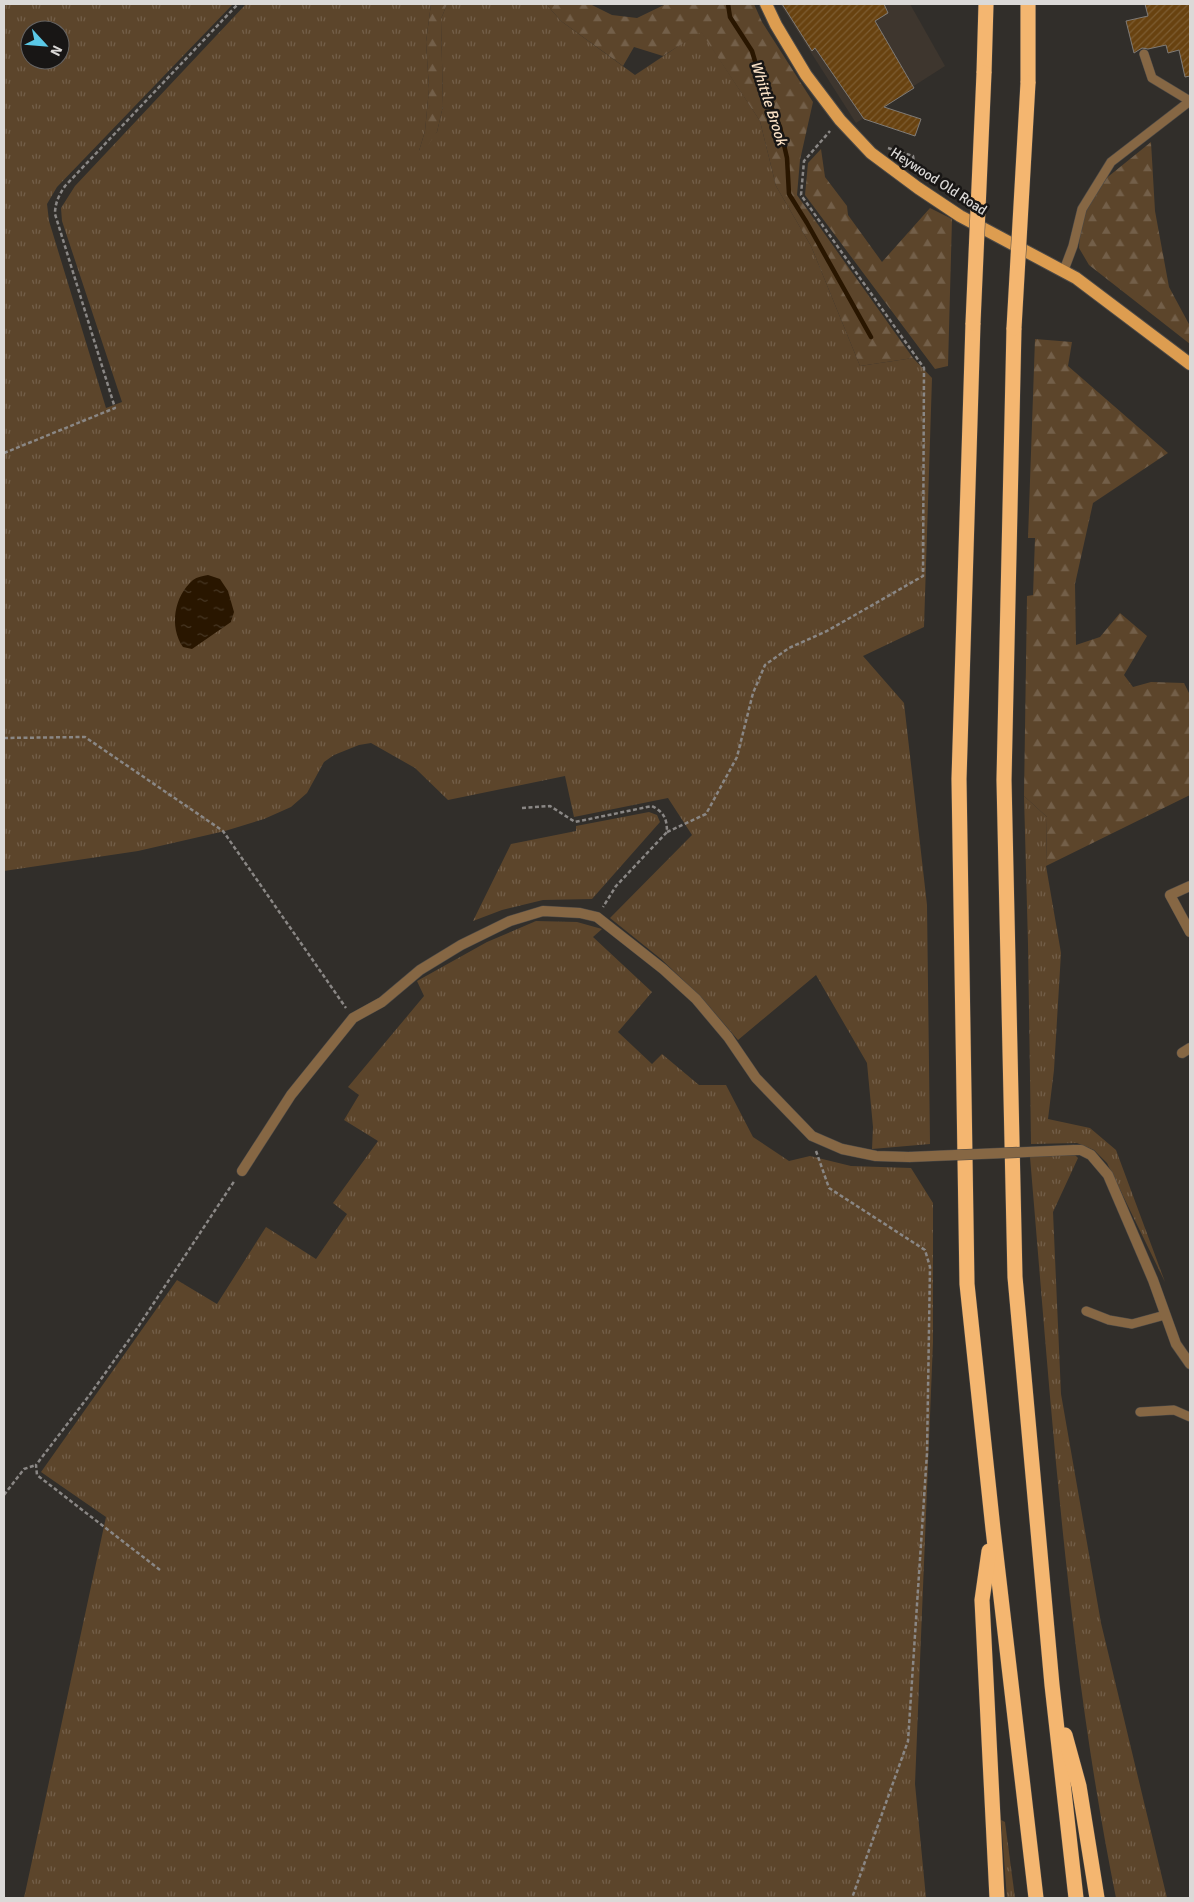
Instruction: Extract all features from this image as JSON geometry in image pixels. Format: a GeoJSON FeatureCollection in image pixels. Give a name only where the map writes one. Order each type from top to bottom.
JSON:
{"type":"FeatureCollection","features":[{"type":"Feature","properties":{"kind":"highway"},"geometry":{"type":"LineString","coordinates":[[986,4],[973,323],[959,779],[966,1254],[967,1284],[992,1529],[1036,1898]]}},
{"type":"Feature","properties":{"kind":"highway"},"geometry":{"type":"LineString","coordinates":[[1028,4],[1028,83],[1014,328],[1004,780],[1015,1277],[1052,1685],[1076,1898]]}},
{"type":"Feature","properties":{"kind":"highway"},"geometry":{"type":"LineString","coordinates":[[992,1529],[982,1600],[997,1898]]}},
{"type":"Feature","properties":{"kind":"highway"},"geometry":{"type":"LineString","coordinates":[[1052,1685],[1079,1786],[1097,1898]]}},
{"type":"Feature","properties":{"kind":"main road","name":"Heywood Old Road"},"geometry":{"type":"LineString","coordinates":[[766,4],[776,25],[806,75],[840,120],[871,152],[918,188],[960,216],[1064,270],[1190,364]]}},
{"type":"Feature","properties":{"kind":"street"},"geometry":{"type":"LineString","coordinates":[[1190,886],[1170,895],[1190,932]]}},
{"type":"Feature","properties":{"kind":"street"},"geometry":{"type":"LineString","coordinates":[[242,1171],[291,1095],[353,1018],[382,1002],[420,970],[461,945],[510,921],[543,912],[580,913],[597,917],[696,999],[728,1037],[756,1078],[812,1136],[842,1149],[876,1156],[909,1157],[1074,1150],[1081,1150],[1091,1155],[1108,1175],[1153,1280],[1176,1344],[1190,1364]]}},
{"type":"Feature","properties":{"kind":"lane"},"geometry":{"type":"LineString","coordinates":[[1064,270],[1073,246],[1082,209],[1112,162],[1190,101],[1152,78],[1144,54]]}},
{"type":"Feature","properties":{"kind":"lane"},"geometry":{"type":"LineString","coordinates":[[1086,1311],[1109,1320],[1132,1324],[1165,1315]]}},
{"type":"Feature","properties":{"kind":"lane"},"geometry":{"type":"LineString","coordinates":[[1140,1412],[1174,1410],[1190,1418]]}},
{"type":"Feature","properties":{"kind":"path"},"geometry":{"type":"LineString","coordinates":[[4,453],[115,408],[54,214],[56,201],[65,186],[238,4]]}},
{"type":"Feature","properties":{"kind":"path"},"geometry":{"type":"LineString","coordinates":[[597,917],[616,886],[666,832],[706,814],[737,757],[753,693],[765,665],[789,648],[827,631],[923,576],[924,368],[801,195],[804,161],[840,120]]}},
{"type":"Feature","properties":{"kind":"path"},"geometry":{"type":"LineString","coordinates":[[4,738],[85,737],[223,831],[353,1018]]}},
{"type":"Feature","properties":{"kind":"path"},"geometry":{"type":"LineString","coordinates":[[522,808],[550,806],[575,822],[652,806],[661,811],[667,822],[666,832]]}},
{"type":"Feature","properties":{"kind":"path"},"geometry":{"type":"LineString","coordinates":[[812,1136],[829,1188],[925,1250],[930,1268],[927,1453],[908,1741],[852,1898]]}},
{"type":"Feature","properties":{"kind":"path"},"geometry":{"type":"LineString","coordinates":[[4,1495],[24,1469],[36,1465],[91,1393],[136,1330],[242,1171]]}},
{"type":"Feature","properties":{"kind":"path"},"geometry":{"type":"LineString","coordinates":[[36,1465],[37,1475],[160,1570]]}},
{"type":"Feature","properties":{"kind":"shaded area"},"geometry":{"type":"Polygon","coordinates":[[[780,4],[910,4],[945,66],[856,123],[780,4]]]}},
{"type":"Feature","properties":{"kind":"green space"},"geometry":{"type":"Polygon","coordinates":[[[4,4],[233,4],[57,187],[47,204],[49,221],[106,408],[122,402],[62,221],[61,208],[75,186],[246,4],[431,4],[426,42],[429,89],[425,131],[419,151],[437,132],[443,106],[441,19],[447,4],[546,4],[561,21],[635,75],[701,31],[760,121],[776,186],[811,246],[860,366],[913,358],[932,378],[924,627],[863,656],[904,703],[927,905],[930,1144],[872,1149],[873,1127],[867,1063],[816,975],[738,1040],[702,998],[661,959],[610,918],[692,835],[668,798],[574,817],[565,776],[448,800],[415,768],[371,743],[359,745],[334,755],[324,762],[307,793],[291,807],[264,819],[225,831],[138,851],[4,871],[4,4]]]}},
{"type":"Feature","properties":{"kind":"green space"},"geometry":{"type":"Polygon","coordinates":[[[431,4],[447,4],[441,19],[443,106],[437,132],[422,154],[419,151],[425,131],[429,89],[426,42],[431,4]]]}},
{"type":"Feature","properties":{"kind":"green space"},"geometry":{"type":"Polygon","coordinates":[[[546,4],[590,4],[612,15],[637,18],[666,4],[754,4],[762,22],[813,102],[800,160],[797,195],[913,358],[860,366],[811,246],[776,186],[760,121],[701,32],[663,56],[634,47],[623,66],[561,21],[546,4]]]}},
{"type":"Feature","properties":{"kind":"green space"},"geometry":{"type":"Polygon","coordinates":[[[1151,142],[1155,211],[1169,287],[1190,326],[1190,344],[1089,265],[1079,248],[1080,228],[1087,207],[1104,180],[1151,142]]]}},
{"type":"Feature","properties":{"kind":"green space"},"geometry":{"type":"Polygon","coordinates":[[[821,149],[825,177],[847,206],[848,215],[882,262],[930,208],[952,219],[948,366],[935,369],[805,195],[808,163],[821,149]]]}},
{"type":"Feature","properties":{"kind":"green space"},"geometry":{"type":"Polygon","coordinates":[[[1035,339],[1072,342],[1068,366],[1168,453],[1093,503],[1075,584],[1076,645],[1100,637],[1120,613],[1147,636],[1124,675],[1133,687],[1151,682],[1184,683],[1190,695],[1190,795],[1046,866],[1047,817],[1024,796],[1027,596],[1033,595],[1035,538],[1028,538],[1035,339]]]}},
{"type":"Feature","properties":{"kind":"green space"},"geometry":{"type":"Polygon","coordinates":[[[1024,796],[1047,817],[1046,866],[1061,953],[1054,1070],[1048,1119],[1090,1128],[1116,1150],[1165,1282],[1107,1163],[1094,1150],[1077,1143],[1031,1144],[1024,796]]]}},
{"type":"Feature","properties":{"kind":"green space"},"geometry":{"type":"Polygon","coordinates":[[[649,812],[657,815],[660,822],[592,899],[543,900],[502,910],[473,921],[511,844],[576,831],[576,826],[649,812]]]}},
{"type":"Feature","properties":{"kind":"green space"},"geometry":{"type":"Polygon","coordinates":[[[536,921],[577,922],[602,929],[593,937],[652,992],[618,1032],[652,1064],[662,1054],[699,1085],[726,1085],[753,1137],[789,1161],[810,1156],[851,1166],[911,1168],[933,1203],[933,1342],[915,1784],[926,1898],[24,1898],[106,1517],[41,1472],[177,1280],[217,1304],[266,1227],[316,1259],[347,1214],[333,1203],[378,1141],[344,1120],[359,1095],[348,1087],[424,996],[417,981],[487,942],[536,921]]]}},
{"type":"Feature","properties":{"kind":"green space"},"geometry":{"type":"Polygon","coordinates":[[[1074,1154],[1078,1158],[1053,1212],[1061,1394],[1101,1623],[1167,1898],[1116,1898],[1099,1807],[1073,1622],[1062,1529],[1030,1157],[1074,1154]]]}},
{"type":"Feature","properties":{"kind":"green space"},"geometry":{"type":"Polygon","coordinates":[[[1001,1820],[1005,1822],[1015,1898],[1007,1898],[1001,1820]]]}},
{"type":"Feature","properties":{"kind":"water"},"geometry":{"type":"Polygon","coordinates":[[[208,575],[220,579],[228,591],[234,612],[231,622],[192,649],[183,647],[176,630],[175,621],[181,594],[193,580],[208,575]]]}},
{"type":"Feature","properties":{"kind":"building"},"geometry":{"type":"Polygon","coordinates":[[[782,4],[884,4],[888,13],[875,21],[914,88],[884,107],[921,119],[915,136],[864,119],[815,48],[812,51],[782,4]]]}},
{"type":"Feature","properties":{"kind":"building"},"geometry":{"type":"Polygon","coordinates":[[[1145,4],[1190,4],[1190,76],[1185,77],[1179,50],[1168,53],[1166,45],[1148,49],[1142,48],[1134,53],[1126,21],[1148,16],[1145,4]]]}},
{"type":"Feature","properties":{"kind":"waterway","name":"Whittle Brook"},"geometry":{"type":"LineString","coordinates":[[728,4],[730,17],[752,51],[763,88],[780,127],[787,158],[789,194],[871,337]]}}]}
